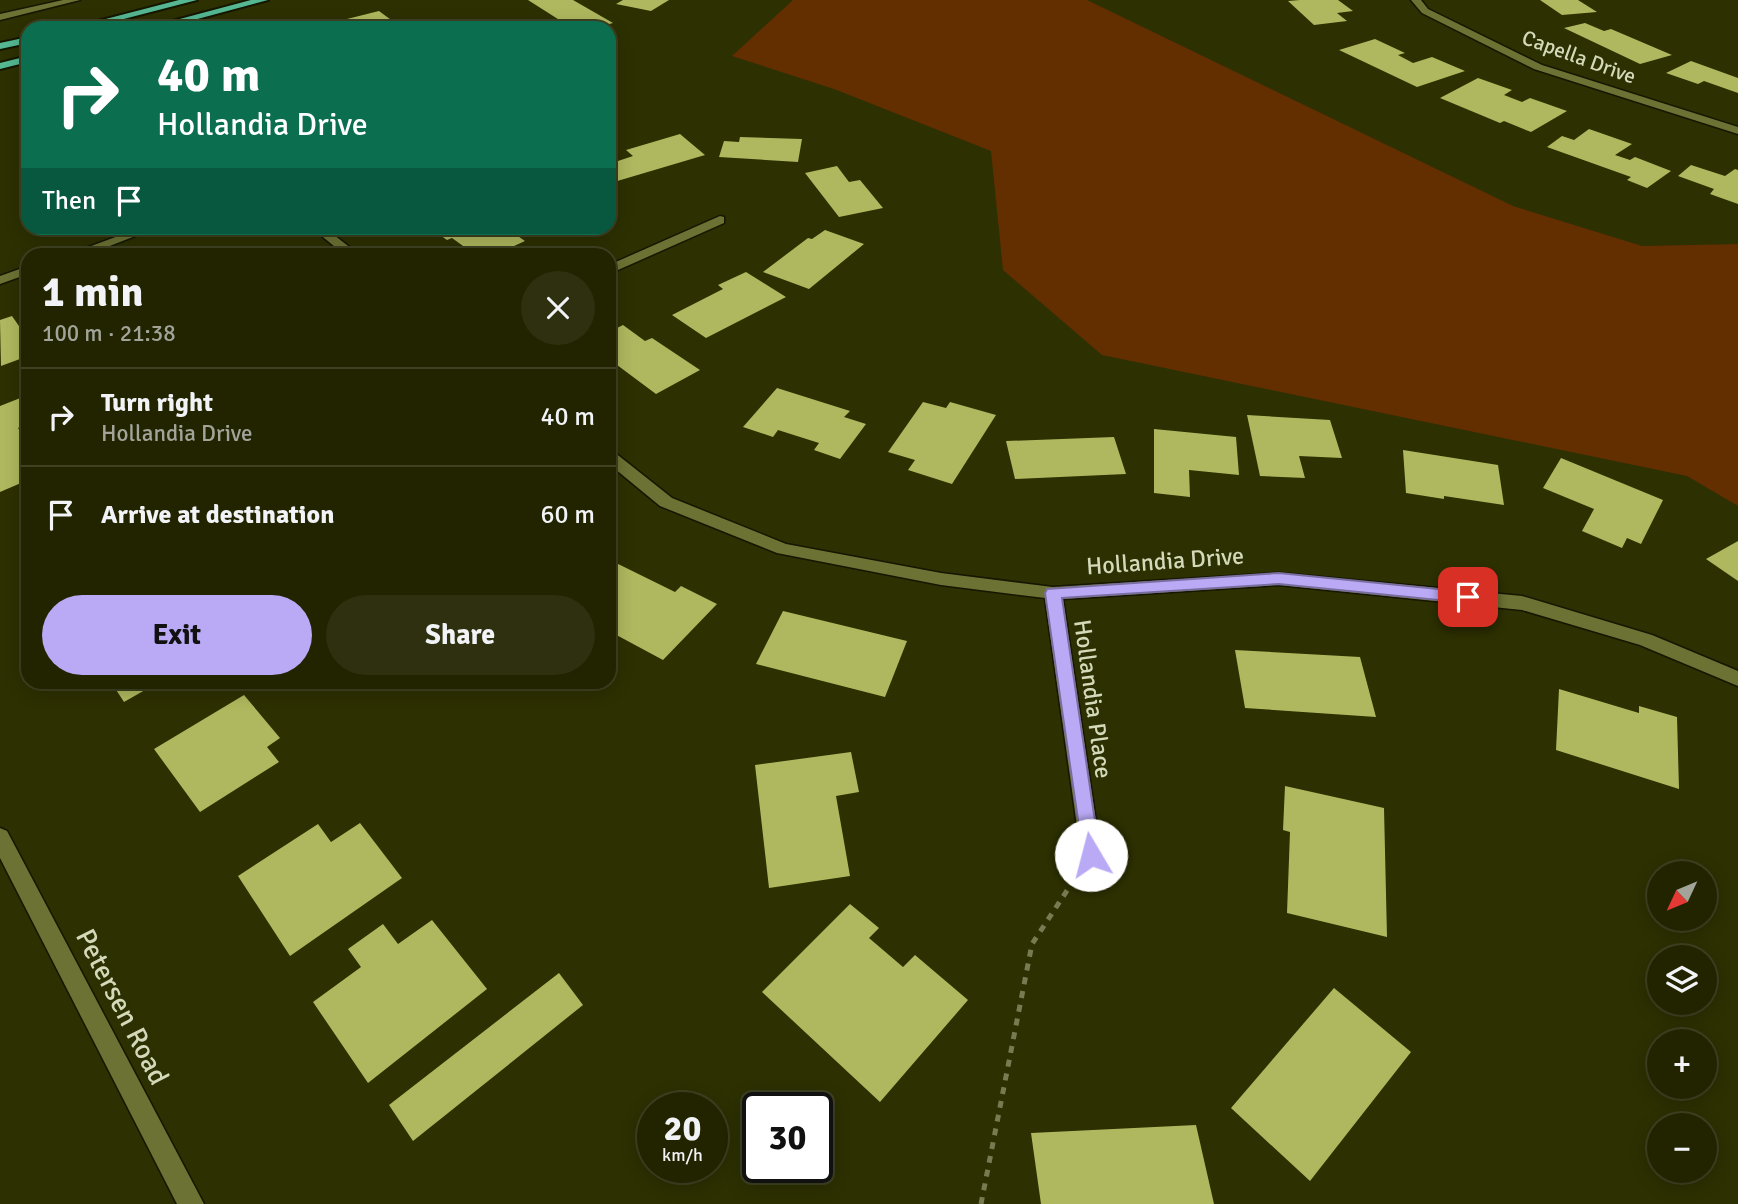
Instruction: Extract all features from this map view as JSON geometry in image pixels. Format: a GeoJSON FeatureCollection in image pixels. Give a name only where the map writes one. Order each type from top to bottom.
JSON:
{"type":"FeatureCollection","features":[{"type":"Feature","properties":{"kind":"highway"},"geometry":{"type":"LineString","coordinates":[[105,21],[192,0]]}},
{"type":"Feature","properties":{"kind":"highway"},"geometry":{"type":"LineString","coordinates":[[178,21],[263,0]]}},
{"type":"Feature","properties":{"kind":"highway"},"geometry":{"type":"LineString","coordinates":[[0,47],[21,42]]}},
{"type":"Feature","properties":{"kind":"highway"},"geometry":{"type":"LineString","coordinates":[[0,66],[21,61]]}},
{"type":"Feature","properties":{"kind":"street"},"geometry":{"type":"LineString","coordinates":[[0,17],[75,0]]}},
{"type":"Feature","properties":{"kind":"street","name":"Capella Drive"},"geometry":{"type":"LineString","coordinates":[[1416,0],[1425,11],[1538,68],[1738,131]]}},
{"type":"Feature","properties":{"kind":"street"},"geometry":{"type":"LineString","coordinates":[[616,267],[720,220]]}},
{"type":"Feature","properties":{"kind":"street"},"geometry":{"type":"LineString","coordinates":[[93,248],[130,235]]}},
{"type":"Feature","properties":{"kind":"street"},"geometry":{"type":"LineString","coordinates":[[327,235],[344,248]]}},
{"type":"Feature","properties":{"kind":"street"},"geometry":{"type":"LineString","coordinates":[[0,280],[21,272]]}},
{"type":"Feature","properties":{"kind":"street","name":"Hollandia Drive"},"geometry":{"type":"LineString","coordinates":[[616,462],[666,502],[783,549],[941,579],[1053,593],[1279,579],[1522,603],[1646,640],[1738,679]]}},
{"type":"Feature","properties":{"kind":"street","name":"Hollandia Place"},"geometry":{"type":"LineString","coordinates":[[1053,593],[1091,855]]}},
{"type":"Feature","properties":{"kind":"street","name":"Petersen Road"},"geometry":{"type":"LineString","coordinates":[[0,837],[191,1204]]}},
{"type":"Feature","properties":{"kind":"path"},"geometry":{"type":"LineString","coordinates":[[981,1204],[1032,944],[1091,855]]}},
{"type":"Feature","properties":{"kind":"shaded area"},"geometry":{"type":"Polygon","coordinates":[[[793,0],[1087,0],[1513,206],[1642,246],[1738,244],[1738,506],[1687,476],[1102,355],[1003,270],[991,151],[834,89],[732,56],[793,0]]]}},
{"type":"Feature","properties":{"kind":"building"},"geometry":{"type":"Polygon","coordinates":[[[528,0],[573,0],[610,21],[561,21],[528,0]]]}},
{"type":"Feature","properties":{"kind":"building"},"geometry":{"type":"Polygon","coordinates":[[[623,0],[669,0],[651,11],[616,4],[623,0]]]}},
{"type":"Feature","properties":{"kind":"building"},"geometry":{"type":"Polygon","coordinates":[[[1338,0],[1353,11],[1337,13],[1347,21],[1314,25],[1288,1],[1338,0]]]}},
{"type":"Feature","properties":{"kind":"building"},"geometry":{"type":"Polygon","coordinates":[[[1540,0],[1578,0],[1597,12],[1562,15],[1540,0]]]}},
{"type":"Feature","properties":{"kind":"building"},"geometry":{"type":"Polygon","coordinates":[[[379,11],[393,21],[339,21],[379,11]]]}},
{"type":"Feature","properties":{"kind":"building"},"geometry":{"type":"Polygon","coordinates":[[[1585,23],[1604,31],[1611,29],[1672,55],[1640,64],[1564,28],[1585,23]]]}},
{"type":"Feature","properties":{"kind":"building"},"geometry":{"type":"Polygon","coordinates":[[[1375,39],[1405,53],[1398,55],[1413,63],[1432,57],[1465,71],[1417,87],[1339,50],[1375,39]]]}},
{"type":"Feature","properties":{"kind":"building"},"geometry":{"type":"Polygon","coordinates":[[[1691,61],[1738,78],[1738,93],[1704,81],[1698,84],[1666,73],[1691,61]]]}},
{"type":"Feature","properties":{"kind":"building"},"geometry":{"type":"Polygon","coordinates":[[[1478,78],[1512,90],[1504,95],[1522,102],[1530,98],[1567,111],[1531,132],[1504,121],[1500,123],[1440,98],[1478,78]]]}},
{"type":"Feature","properties":{"kind":"building"},"geometry":{"type":"Polygon","coordinates":[[[1589,129],[1632,144],[1615,155],[1630,160],[1635,157],[1671,171],[1647,188],[1627,180],[1631,177],[1547,147],[1562,136],[1574,140],[1589,129]]]}},
{"type":"Feature","properties":{"kind":"building"},"geometry":{"type":"Polygon","coordinates":[[[680,134],[705,155],[616,181],[616,162],[633,156],[626,150],[680,134]]]}},
{"type":"Feature","properties":{"kind":"building"},"geometry":{"type":"Polygon","coordinates":[[[740,137],[802,139],[798,162],[719,157],[724,141],[739,142],[740,137]]]}},
{"type":"Feature","properties":{"kind":"building"},"geometry":{"type":"Polygon","coordinates":[[[1691,165],[1725,176],[1735,169],[1738,170],[1738,204],[1710,194],[1714,189],[1678,176],[1691,165]]]}},
{"type":"Feature","properties":{"kind":"building"},"geometry":{"type":"Polygon","coordinates":[[[837,166],[849,182],[860,180],[883,208],[839,217],[805,173],[837,166]]]}},
{"type":"Feature","properties":{"kind":"building"},"geometry":{"type":"Polygon","coordinates":[[[825,230],[864,244],[809,289],[763,272],[808,238],[812,239],[825,230]]]}},
{"type":"Feature","properties":{"kind":"building"},"geometry":{"type":"Polygon","coordinates":[[[440,235],[516,235],[525,241],[510,248],[466,248],[452,238],[447,240],[440,235]]]}},
{"type":"Feature","properties":{"kind":"building"},"geometry":{"type":"Polygon","coordinates":[[[746,272],[786,297],[706,338],[672,315],[723,289],[718,285],[746,272]]]}},
{"type":"Feature","properties":{"kind":"building"},"geometry":{"type":"Polygon","coordinates":[[[12,316],[21,329],[21,359],[1,366],[0,320],[12,316]]]}},
{"type":"Feature","properties":{"kind":"building"},"geometry":{"type":"Polygon","coordinates":[[[623,325],[645,341],[652,338],[700,370],[656,394],[616,364],[616,328],[623,325]]]}},
{"type":"Feature","properties":{"kind":"building"},"geometry":{"type":"Polygon","coordinates":[[[777,388],[850,411],[844,417],[866,424],[840,459],[814,450],[819,443],[778,430],[773,437],[743,427],[777,388]]]}},
{"type":"Feature","properties":{"kind":"building"},"geometry":{"type":"Polygon","coordinates":[[[21,398],[21,426],[18,428],[21,433],[21,483],[0,492],[0,406],[21,398]]]}},
{"type":"Feature","properties":{"kind":"building"},"geometry":{"type":"Polygon","coordinates":[[[923,402],[946,408],[950,402],[996,415],[952,484],[908,470],[915,460],[888,452],[923,402]]]}},
{"type":"Feature","properties":{"kind":"building"},"geometry":{"type":"Polygon","coordinates":[[[1247,415],[1330,420],[1342,458],[1299,456],[1305,478],[1260,476],[1247,415]]]}},
{"type":"Feature","properties":{"kind":"building"},"geometry":{"type":"Polygon","coordinates":[[[1154,429],[1236,437],[1239,475],[1189,470],[1190,497],[1154,493],[1154,429]]]}},
{"type":"Feature","properties":{"kind":"building"},"geometry":{"type":"Polygon","coordinates":[[[1114,437],[1126,474],[1015,479],[1006,441],[1114,437]]]}},
{"type":"Feature","properties":{"kind":"building"},"geometry":{"type":"Polygon","coordinates":[[[1403,450],[1498,465],[1504,505],[1406,493],[1403,450]]]}},
{"type":"Feature","properties":{"kind":"building"},"geometry":{"type":"Polygon","coordinates":[[[1561,458],[1663,500],[1641,544],[1627,538],[1622,548],[1582,531],[1594,509],[1543,488],[1561,458]]]}},
{"type":"Feature","properties":{"kind":"building"},"geometry":{"type":"Polygon","coordinates":[[[1738,541],[1738,581],[1706,559],[1738,541]]]}},
{"type":"Feature","properties":{"kind":"building"},"geometry":{"type":"Polygon","coordinates":[[[616,563],[675,592],[681,586],[717,604],[663,660],[616,635],[616,563]]]}},
{"type":"Feature","properties":{"kind":"building"},"geometry":{"type":"Polygon","coordinates":[[[783,611],[907,641],[885,697],[756,664],[783,611]]]}},
{"type":"Feature","properties":{"kind":"building"},"geometry":{"type":"Polygon","coordinates":[[[1235,650],[1360,657],[1376,717],[1245,708],[1235,650]]]}},
{"type":"Feature","properties":{"kind":"building"},"geometry":{"type":"Polygon","coordinates":[[[116,689],[147,689],[124,702],[116,689]]]}},
{"type":"Feature","properties":{"kind":"building"},"geometry":{"type":"Polygon","coordinates":[[[1559,689],[1639,713],[1639,706],[1677,717],[1679,789],[1556,750],[1559,689]]]}},
{"type":"Feature","properties":{"kind":"building"},"geometry":{"type":"Polygon","coordinates":[[[244,695],[280,738],[267,747],[279,762],[200,812],[154,749],[244,695]]]}},
{"type":"Feature","properties":{"kind":"building"},"geometry":{"type":"Polygon","coordinates":[[[851,752],[859,792],[836,796],[850,876],[769,888],[755,765],[851,752]]]}},
{"type":"Feature","properties":{"kind":"building"},"geometry":{"type":"Polygon","coordinates":[[[1285,786],[1384,808],[1387,937],[1287,913],[1290,832],[1283,830],[1285,786]]]}},
{"type":"Feature","properties":{"kind":"building"},"geometry":{"type":"Polygon","coordinates":[[[360,823],[402,878],[290,956],[238,876],[318,824],[331,842],[360,823]]]}},
{"type":"Feature","properties":{"kind":"building"},"geometry":{"type":"Polygon","coordinates":[[[850,904],[879,928],[869,938],[903,967],[915,955],[968,1000],[880,1102],[762,992],[850,904]]]}},
{"type":"Feature","properties":{"kind":"building"},"geometry":{"type":"Polygon","coordinates":[[[432,920],[487,989],[368,1083],[313,1002],[361,967],[348,949],[383,924],[398,944],[432,920]]]}},
{"type":"Feature","properties":{"kind":"building"},"geometry":{"type":"Polygon","coordinates":[[[559,973],[583,1005],[413,1141],[389,1105],[559,973]]]}},
{"type":"Feature","properties":{"kind":"building"},"geometry":{"type":"Polygon","coordinates":[[[1334,988],[1411,1052],[1310,1181],[1231,1108],[1334,988]]]}},
{"type":"Feature","properties":{"kind":"building"},"geometry":{"type":"Polygon","coordinates":[[[1196,1125],[1214,1204],[1041,1204],[1031,1133],[1196,1125]]]}},
{"type":"Feature","properties":{"kind":"route"},"geometry":{"type":"LineString","coordinates":[[1091,855],[1053,593],[1279,579],[1468,597]]}}]}
